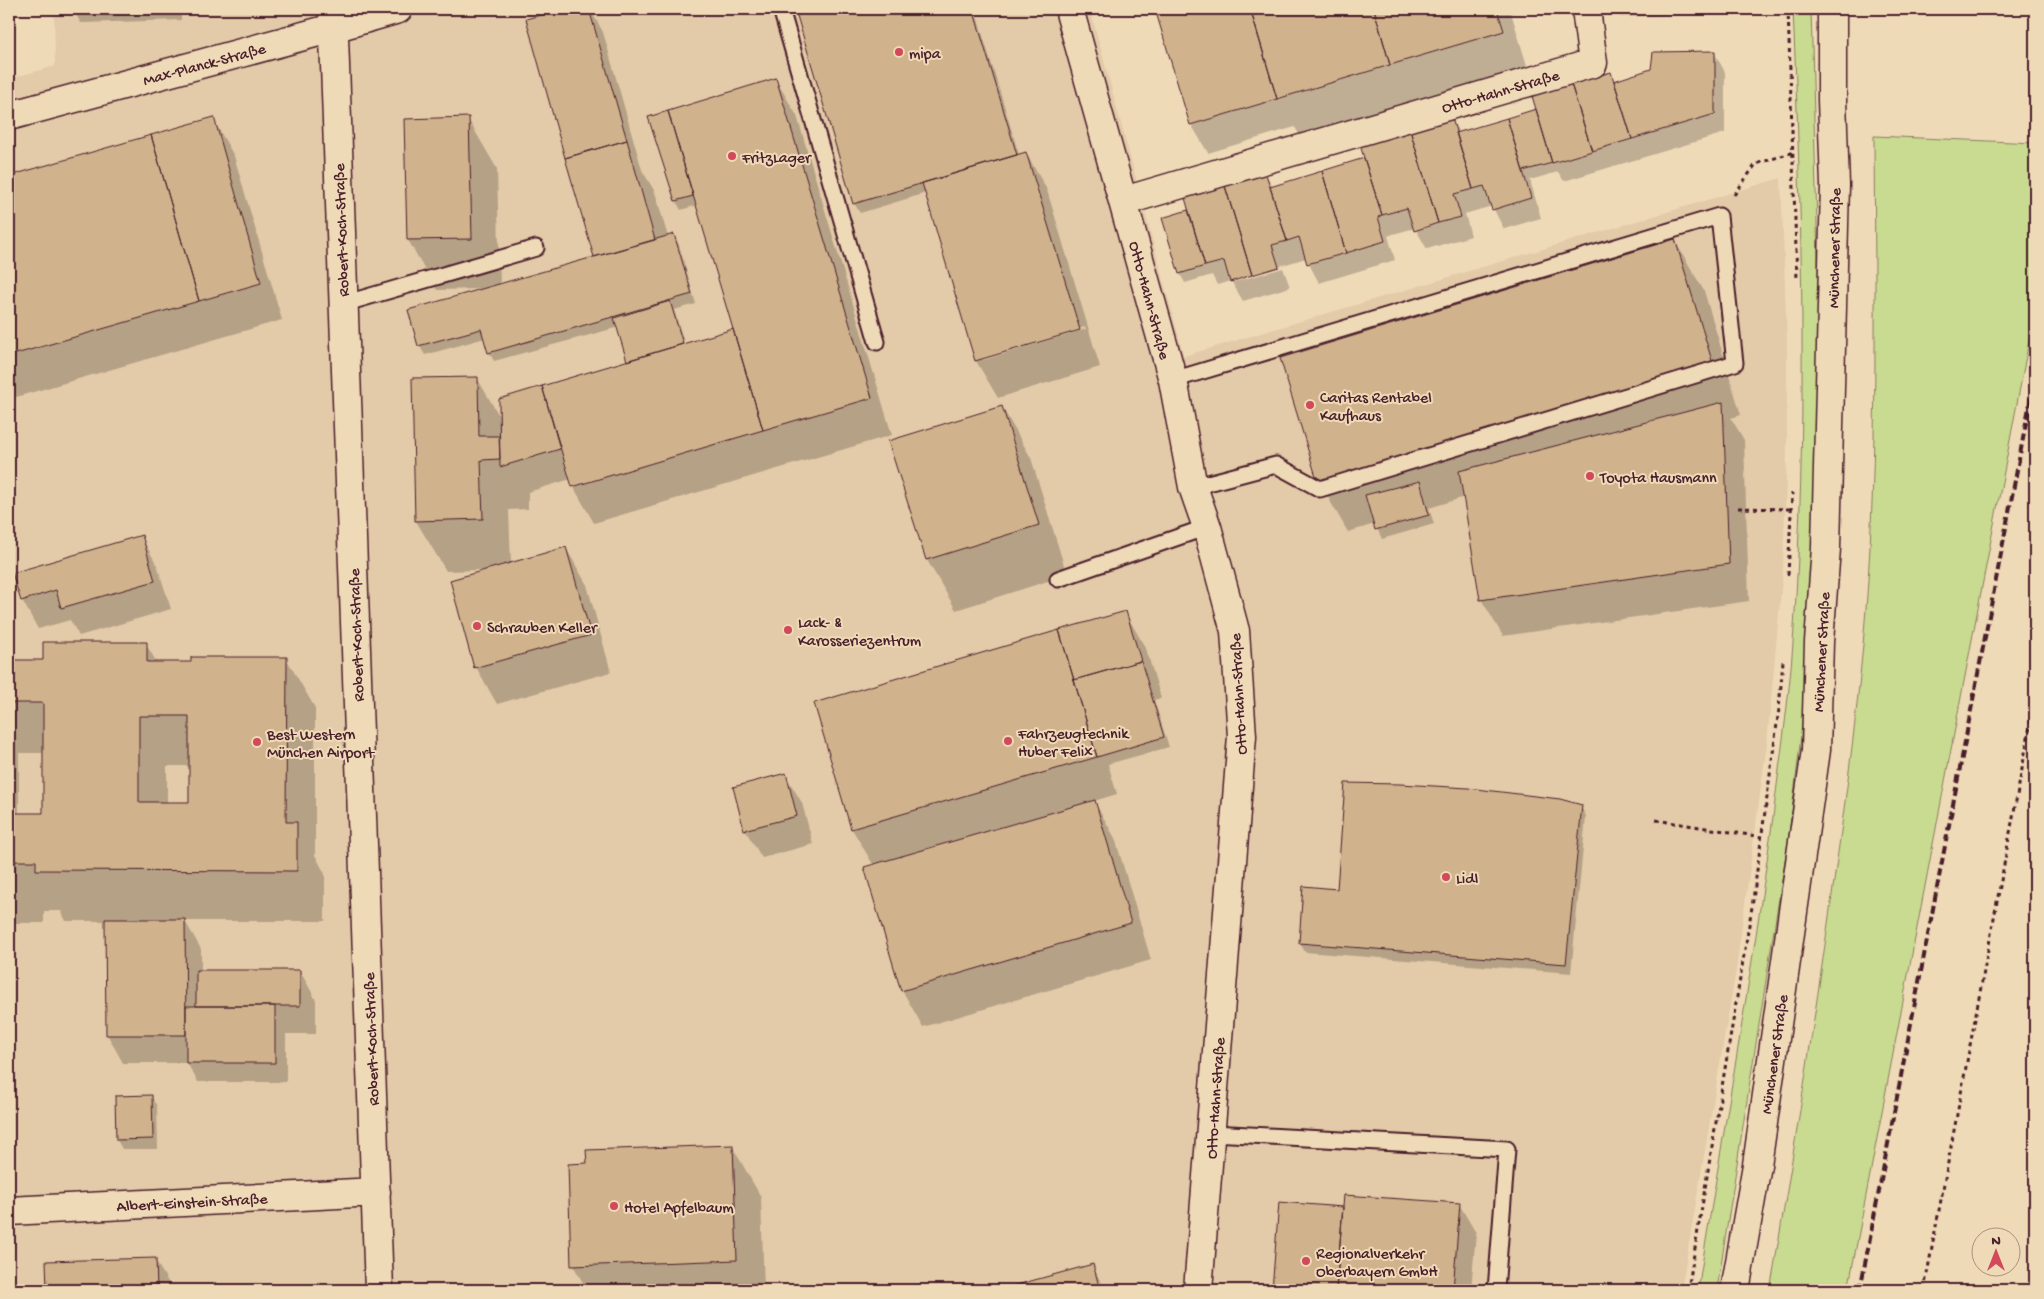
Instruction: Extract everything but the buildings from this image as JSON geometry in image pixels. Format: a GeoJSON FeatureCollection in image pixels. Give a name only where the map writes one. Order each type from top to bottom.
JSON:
{"type":"FeatureCollection","features":[{"type":"Feature","properties":{"kind":"street","name":"Max-Planck-Straße"},"geometry":{"type":"LineString","coordinates":[[9,116],[333,19],[398,9]]}},
{"type":"Feature","properties":{"kind":"street","name":"Otto-Hahn-Straße"},"geometry":{"type":"LineString","coordinates":[[1069,9],[1173,380],[1193,487],[1207,527],[1235,631],[1242,736],[1212,1133],[1198,1290]]}},
{"type":"Feature","properties":{"kind":"street","name":"Otto-Hahn-Straße"},"geometry":{"type":"LineString","coordinates":[[1124,201],[1593,63],[1586,9]]}},
{"type":"Feature","properties":{"kind":"street","name":"Münchener Straße"},"geometry":{"type":"LineString","coordinates":[[1736,1290],[1757,1165],[1816,750],[1819,642],[1826,548],[1835,185],[1832,100],[1832,9]]}},
{"type":"Feature","properties":{"kind":"street","name":"Robert-Koch-Straße"},"geometry":{"type":"LineString","coordinates":[[333,19],[380,1290]]}},
{"type":"Feature","properties":{"kind":"street","name":"Albert-Einstein-Straße"},"geometry":{"type":"LineString","coordinates":[[9,1211],[376,1192]]}},
{"type":"Feature","properties":{"kind":"lane"},"geometry":{"type":"LineString","coordinates":[[781,9],[877,342]]}},
{"type":"Feature","properties":{"kind":"lane"},"geometry":{"type":"LineString","coordinates":[[1173,380],[1720,216],[1735,363],[1320,489],[1276,465],[1193,487]]}},
{"type":"Feature","properties":{"kind":"lane"},"geometry":{"type":"LineString","coordinates":[[343,304],[536,248]]}},
{"type":"Feature","properties":{"kind":"lane"},"geometry":{"type":"LineString","coordinates":[[1058,579],[1207,527]]}},
{"type":"Feature","properties":{"kind":"lane"},"geometry":{"type":"LineString","coordinates":[[1212,1133],[1507,1149],[1496,1290]]}},
{"type":"Feature","properties":{"kind":"path"},"geometry":{"type":"LineString","coordinates":[[1788,9],[1797,284]]}},
{"type":"Feature","properties":{"kind":"path"},"geometry":{"type":"LineString","coordinates":[[1720,216],[1756,164],[1794,152]]}},
{"type":"Feature","properties":{"kind":"path"},"geometry":{"type":"LineString","coordinates":[[1788,584],[1792,490]]}},
{"type":"Feature","properties":{"kind":"path"},"geometry":{"type":"LineString","coordinates":[[1738,508],[1791,510]]}},
{"type":"Feature","properties":{"kind":"path"},"geometry":{"type":"LineString","coordinates":[[1688,1290],[1725,1076],[1762,837],[1779,709],[1783,660]]}},
{"type":"Feature","properties":{"kind":"path"},"geometry":{"type":"LineString","coordinates":[[1924,1290],[2035,700]]}},
{"type":"Feature","properties":{"kind":"path"},"geometry":{"type":"LineString","coordinates":[[2029,735],[2035,735]]}},
{"type":"Feature","properties":{"kind":"path"},"geometry":{"type":"LineString","coordinates":[[1656,820],[1762,837]]}},
{"type":"Feature","properties":{"kind":"shaded area"},"geometry":{"type":"Polygon","coordinates":[[[54,9],[1090,9],[1184,356],[1781,178],[1787,343],[1787,450],[1783,570],[1767,743],[1736,970],[1681,1290],[9,1290],[9,79],[55,66],[54,9]]]}},
{"type":"Feature","properties":{"kind":"green space"},"geometry":{"type":"Polygon","coordinates":[[[1793,9],[1811,9],[1820,334],[1818,467],[1808,657],[1789,835],[1717,1290],[1698,1290],[1765,876],[1787,708],[1793,643],[1801,485],[1802,326],[1799,167],[1793,9]]]}},
{"type":"Feature","properties":{"kind":"green space"},"geometry":{"type":"Polygon","coordinates":[[[1874,136],[2035,143],[2035,309],[1848,1290],[1770,1290],[1796,1137],[1827,932],[1848,779],[1863,643],[1870,550],[1874,432],[1874,136]]]}},
{"type":"Feature","properties":{"kind":"railway"},"geometry":{"type":"LineString","coordinates":[[1860,1290],[2035,376]]}},
{"type":"Feature","properties":{"kind":"place","name":"mipa"},"geometry":{"type":"Point","coordinates":[899,52]}},
{"type":"Feature","properties":{"kind":"place","name":"FritzLager"},"geometry":{"type":"Point","coordinates":[732,156]}},
{"type":"Feature","properties":{"kind":"place","name":"Caritas Rentabel Kaufhaus"},"geometry":{"type":"Point","coordinates":[1310,405]}},
{"type":"Feature","properties":{"kind":"place","name":"Toyota Hausmann"},"geometry":{"type":"Point","coordinates":[1590,476]}},
{"type":"Feature","properties":{"kind":"place","name":"Schrauben Keller"},"geometry":{"type":"Point","coordinates":[477,626]}},
{"type":"Feature","properties":{"kind":"place","name":"Lack- & Karosseriezentrum"},"geometry":{"type":"Point","coordinates":[788,630]}},
{"type":"Feature","properties":{"kind":"place","name":"Fahrzeugtechnik Huber Felix"},"geometry":{"type":"Point","coordinates":[1008,741]}},
{"type":"Feature","properties":{"kind":"place","name":"Best Western München Airport"},"geometry":{"type":"Point","coordinates":[257,742]}},
{"type":"Feature","properties":{"kind":"place","name":"Lidl"},"geometry":{"type":"Point","coordinates":[1446,877]}},
{"type":"Feature","properties":{"kind":"place","name":"Hotel Apfelbaum"},"geometry":{"type":"Point","coordinates":[614,1206]}},
{"type":"Feature","properties":{"kind":"place","name":"Regionalverkehr Oberbayern GmbH"},"geometry":{"type":"Point","coordinates":[1306,1261]}}]}
